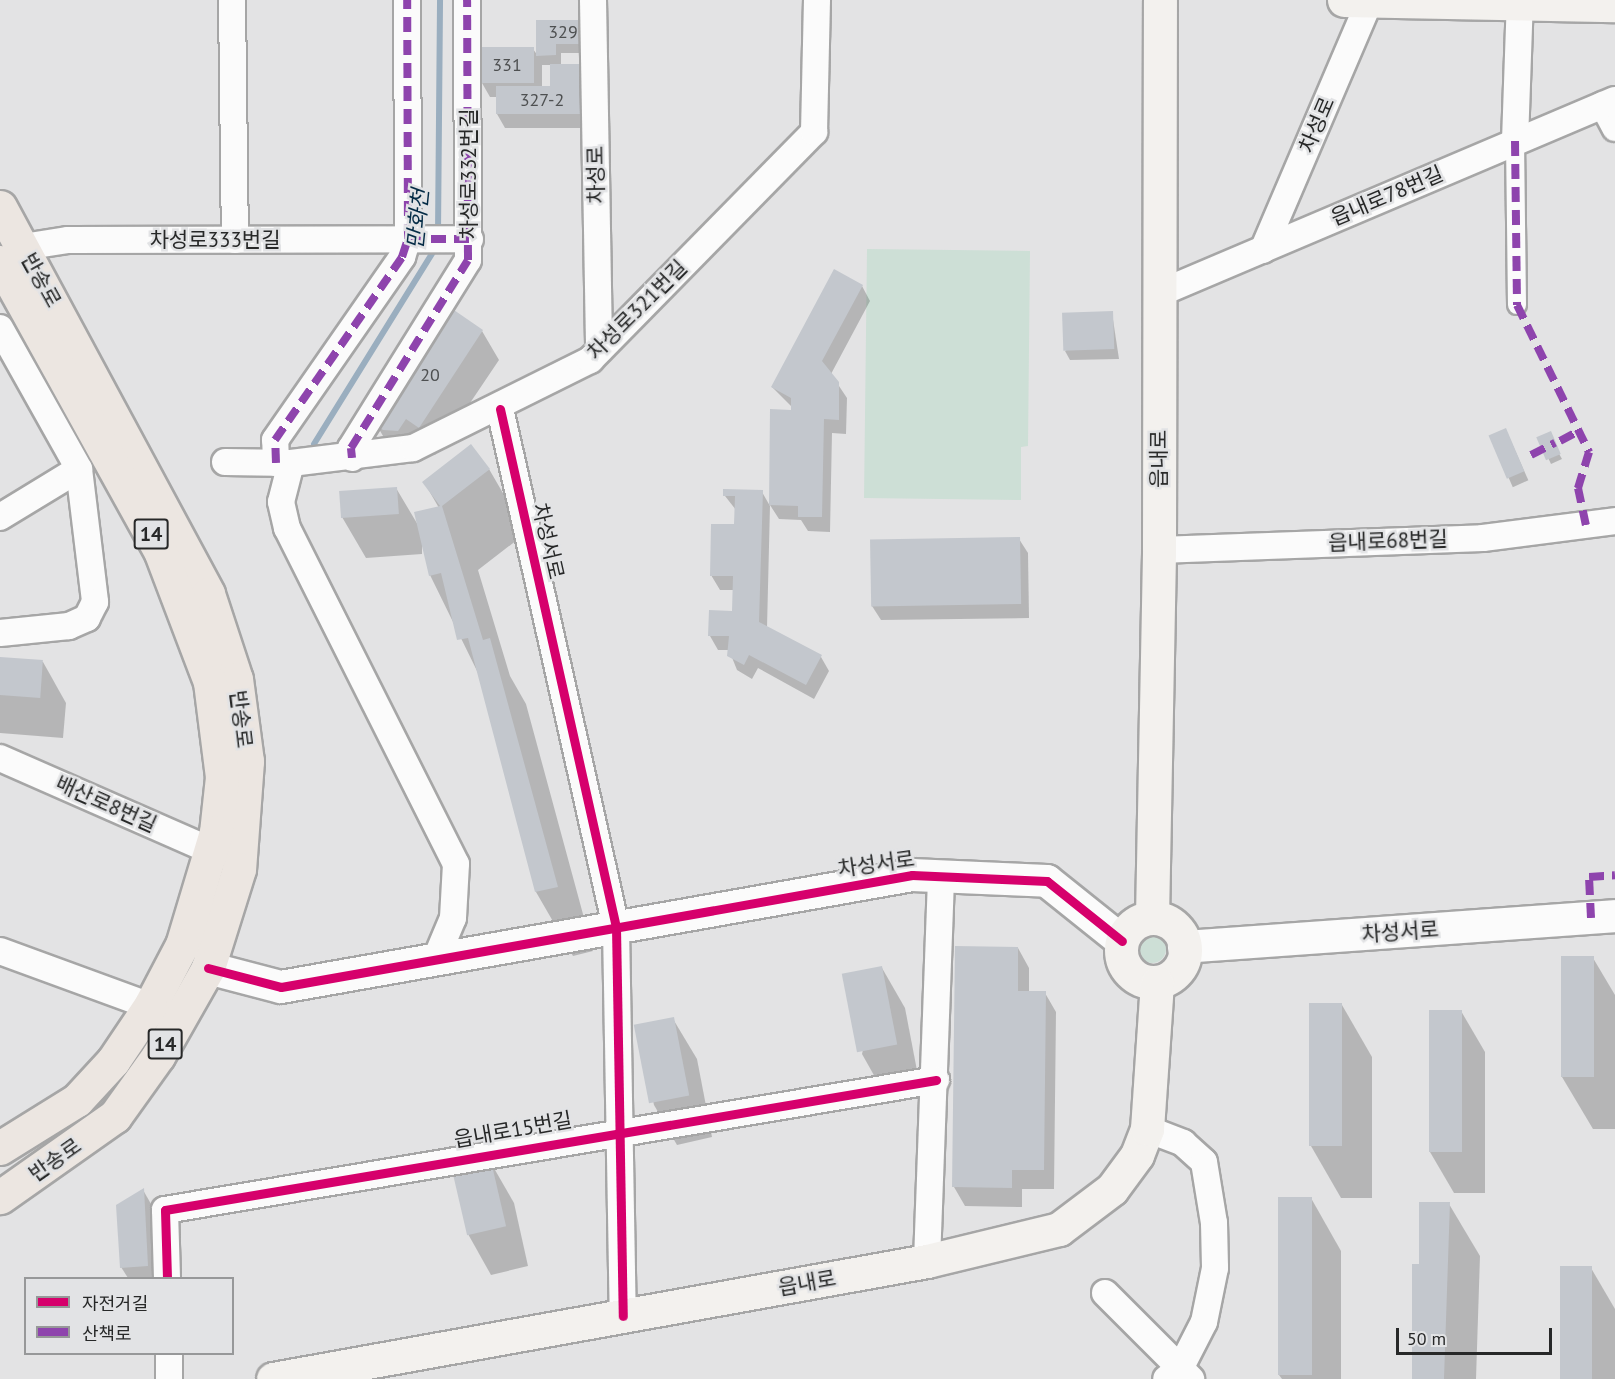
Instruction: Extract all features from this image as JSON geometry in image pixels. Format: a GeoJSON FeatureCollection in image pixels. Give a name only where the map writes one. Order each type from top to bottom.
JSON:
{"type":"FeatureCollection","features":[{"type":"Feature","properties":{"kind":"main road","name":"읍내로"},"geometry":{"type":"LineString","coordinates":[[1152,918],[1159,550],[1160,0]]}},
{"type":"Feature","properties":{"kind":"main road"},"geometry":{"type":"LineString","coordinates":[[1344,0],[1615,5]]}},
{"type":"Feature","properties":{"kind":"main road","name":"반송로"},"geometry":{"type":"LineString","coordinates":[[0,207],[9,273],[161,553],[200,645],[210,682],[222,777],[212,851],[182,945],[150,1006],[113,1061],[77,1100],[0,1148]]}},
{"type":"Feature","properties":{"kind":"main road","name":"반송로"},"geometry":{"type":"LineString","coordinates":[[0,1197],[115,1116],[158,1056],[208,968],[239,869],[246,810],[244,720],[236,678],[208,594],[9,273]]}},
{"type":"Feature","properties":{"kind":"main road"},"geometry":{"type":"LineString","coordinates":[[1152,918],[1177,927],[1184,947],[1178,970],[1157,983],[1132,976],[1121,957],[1122,941],[1129,929],[1152,918]]}},
{"type":"Feature","properties":{"kind":"main road","name":"읍내로"},"geometry":{"type":"LineString","coordinates":[[273,1379],[927,1262],[1038,1237],[1075,1220],[1126,1173],[1147,1129],[1157,983]]}},
{"type":"Feature","properties":{"kind":"street"},"geometry":{"type":"LineString","coordinates":[[232,0],[235,240]]}},
{"type":"Feature","properties":{"kind":"street"},"geometry":{"type":"LineString","coordinates":[[407,0],[416,239],[275,440],[284,464],[281,502],[287,528],[456,864],[453,918],[437,956]]}},
{"type":"Feature","properties":{"kind":"street","name":"차성로332번길"},"geometry":{"type":"LineString","coordinates":[[352,458],[351,448],[468,261],[463,239],[467,0]]}},
{"type":"Feature","properties":{"kind":"street","name":"차성로"},"geometry":{"type":"LineString","coordinates":[[593,0],[599,350]]}},
{"type":"Feature","properties":{"kind":"street","name":"차성로321번길"},"geometry":{"type":"LineString","coordinates":[[225,462],[284,464],[352,458],[413,448],[500,409],[599,350],[814,132],[817,0]]}},
{"type":"Feature","properties":{"kind":"street","name":"차성로"},"geometry":{"type":"LineString","coordinates":[[1263,250],[1370,0]]}},
{"type":"Feature","properties":{"kind":"street"},"geometry":{"type":"LineString","coordinates":[[1517,304],[1515,141],[1520,2]]}},
{"type":"Feature","properties":{"kind":"street"},"geometry":{"type":"LineString","coordinates":[[1609,102],[1615,128]]}},
{"type":"Feature","properties":{"kind":"street","name":"읍내로78번길"},"geometry":{"type":"LineString","coordinates":[[1160,293],[1609,102]]}},
{"type":"Feature","properties":{"kind":"street","name":"차성로333번길"},"geometry":{"type":"LineString","coordinates":[[9,273],[68,240],[463,239]]}},
{"type":"Feature","properties":{"kind":"street"},"geometry":{"type":"LineString","coordinates":[[0,328],[79,469],[89,533],[92,611],[69,626],[0,633]]}},
{"type":"Feature","properties":{"kind":"street","name":"차성서로"},"geometry":{"type":"LineString","coordinates":[[500,409],[616,927]]}},
{"type":"Feature","properties":{"kind":"street"},"geometry":{"type":"LineString","coordinates":[[0,517],[79,469]]}},
{"type":"Feature","properties":{"kind":"street","name":"읍내로68번길"},"geometry":{"type":"LineString","coordinates":[[1159,550],[1483,538],[1615,521]]}},
{"type":"Feature","properties":{"kind":"street","name":"배산로8번길"},"geometry":{"type":"LineString","coordinates":[[0,758],[212,851]]}},
{"type":"Feature","properties":{"kind":"street"},"geometry":{"type":"LineString","coordinates":[[927,1262],[936,1080],[941,874]]}},
{"type":"Feature","properties":{"kind":"street","name":"차성서로"},"geometry":{"type":"LineString","coordinates":[[208,968],[281,987],[437,956],[886,879],[941,874],[1047,881],[1122,941]]}},
{"type":"Feature","properties":{"kind":"street","name":"차성서로"},"geometry":{"type":"LineString","coordinates":[[1184,947],[1615,916]]}},
{"type":"Feature","properties":{"kind":"street"},"geometry":{"type":"LineString","coordinates":[[616,927],[623,1316]]}},
{"type":"Feature","properties":{"kind":"street"},"geometry":{"type":"LineString","coordinates":[[0,951],[150,1006]]}},
{"type":"Feature","properties":{"kind":"street","name":"읍내로15번길"},"geometry":{"type":"LineString","coordinates":[[167,1277],[165,1210],[621,1130],[936,1080]]}},
{"type":"Feature","properties":{"kind":"street"},"geometry":{"type":"LineString","coordinates":[[1105,1293],[1179,1375],[1204,1322],[1212,1286],[1209,1180],[1194,1150],[1147,1129]]}},
{"type":"Feature","properties":{"kind":"street"},"geometry":{"type":"LineString","coordinates":[[169,1355],[169,1379]]}},
{"type":"Feature","properties":{"kind":"green space"},"geometry":{"type":"Polygon","coordinates":[[[867,249],[1030,251],[1028,446],[1021,447],[1021,500],[864,498],[867,249]]]}},
{"type":"Feature","properties":{"kind":"green space"},"geometry":{"type":"Polygon","coordinates":[[[1152,935],[1162,939],[1166,949],[1162,959],[1152,963],[1142,959],[1138,949],[1142,939],[1152,935]]]}},
{"type":"Feature","properties":{"kind":"building"},"geometry":{"type":"Polygon","coordinates":[[[536,20],[589,20],[589,44],[556,44],[556,55],[536,56],[536,20]]]}},
{"type":"Feature","properties":{"kind":"building"},"geometry":{"type":"Polygon","coordinates":[[[480,47],[534,47],[534,83],[480,83],[480,47]]]}},
{"type":"Feature","properties":{"kind":"building"},"geometry":{"type":"Polygon","coordinates":[[[550,64],[579,64],[579,78],[589,78],[589,114],[496,114],[496,86],[550,86],[550,64]]]}},
{"type":"Feature","properties":{"kind":"building"},"geometry":{"type":"Polygon","coordinates":[[[834,269],[863,285],[822,361],[839,382],[839,420],[824,419],[822,517],[798,517],[798,506],[769,505],[770,409],[791,410],[791,398],[771,387],[834,269]]]}},
{"type":"Feature","properties":{"kind":"building"},"geometry":{"type":"Polygon","coordinates":[[[451,308],[483,330],[419,428],[406,419],[398,431],[383,430],[375,424],[451,308]]]}},
{"type":"Feature","properties":{"kind":"building"},"geometry":{"type":"Polygon","coordinates":[[[1113,311],[1114,349],[1063,351],[1062,313],[1113,311]]]}},
{"type":"Feature","properties":{"kind":"building"},"geometry":{"type":"Polygon","coordinates":[[[1506,428],[1524,471],[1507,479],[1489,435],[1506,428]]]}},
{"type":"Feature","properties":{"kind":"building"},"geometry":{"type":"Polygon","coordinates":[[[1551,431],[1561,454],[1546,460],[1536,437],[1551,431]]]}},
{"type":"Feature","properties":{"kind":"building"},"geometry":{"type":"Polygon","coordinates":[[[471,444],[490,469],[442,506],[483,640],[490,638],[558,887],[535,892],[468,638],[457,640],[441,573],[429,576],[414,512],[440,506],[422,482],[471,444]]]}},
{"type":"Feature","properties":{"kind":"building"},"geometry":{"type":"Polygon","coordinates":[[[397,487],[399,514],[341,518],[339,491],[397,487]]]}},
{"type":"Feature","properties":{"kind":"building"},"geometry":{"type":"Polygon","coordinates":[[[723,489],[763,490],[759,622],[822,655],[806,685],[749,655],[744,665],[727,656],[729,636],[708,636],[709,610],[732,611],[733,576],[710,576],[711,524],[734,524],[735,496],[723,496],[723,489]]]}},
{"type":"Feature","properties":{"kind":"building"},"geometry":{"type":"Polygon","coordinates":[[[1020,537],[1021,604],[871,607],[870,540],[1020,537]]]}},
{"type":"Feature","properties":{"kind":"building"},"geometry":{"type":"Polygon","coordinates":[[[0,657],[43,660],[40,698],[0,695],[0,657]]]}},
{"type":"Feature","properties":{"kind":"building"},"geometry":{"type":"Polygon","coordinates":[[[955,946],[1018,947],[1018,991],[1046,991],[1044,1170],[1012,1170],[1012,1188],[952,1187],[955,946]]]}},
{"type":"Feature","properties":{"kind":"building"},"geometry":{"type":"Polygon","coordinates":[[[1561,956],[1594,956],[1594,1077],[1561,1077],[1561,956]]]}},
{"type":"Feature","properties":{"kind":"building"},"geometry":{"type":"Polygon","coordinates":[[[882,966],[897,1045],[857,1052],[842,974],[882,966]]]}},
{"type":"Feature","properties":{"kind":"building"},"geometry":{"type":"Polygon","coordinates":[[[1309,1003],[1342,1003],[1342,1146],[1309,1146],[1309,1003]]]}},
{"type":"Feature","properties":{"kind":"building"},"geometry":{"type":"Polygon","coordinates":[[[1429,1010],[1462,1010],[1462,1152],[1429,1152],[1429,1010]]]}},
{"type":"Feature","properties":{"kind":"building"},"geometry":{"type":"Polygon","coordinates":[[[674,1017],[689,1096],[649,1103],[634,1025],[674,1017]]]}},
{"type":"Feature","properties":{"kind":"building"},"geometry":{"type":"Polygon","coordinates":[[[491,1161],[506,1226],[467,1235],[452,1170],[491,1161]]]}},
{"type":"Feature","properties":{"kind":"building"},"geometry":{"type":"Polygon","coordinates":[[[144,1188],[148,1266],[120,1268],[116,1205],[144,1188]]]}},
{"type":"Feature","properties":{"kind":"building"},"geometry":{"type":"Polygon","coordinates":[[[1278,1197],[1312,1197],[1312,1375],[1278,1375],[1278,1197]]]}},
{"type":"Feature","properties":{"kind":"building"},"geometry":{"type":"Polygon","coordinates":[[[1419,1202],[1450,1202],[1444,1379],[1412,1379],[1412,1264],[1419,1264],[1419,1202]]]}},
{"type":"Feature","properties":{"kind":"building"},"geometry":{"type":"Polygon","coordinates":[[[1560,1266],[1592,1266],[1592,1379],[1560,1379],[1560,1266]]]}},
{"type":"Feature","properties":{"kind":"waterway","name":"만화천"},"geometry":{"type":"LineString","coordinates":[[438,233],[440,0]]}},
{"type":"Feature","properties":{"kind":"waterway","name":"만화천"},"geometry":{"type":"LineString","coordinates":[[314,444],[437,246]]}},
{"type":"Feature","properties":{"kind":"marked path"},"geometry":{"type":"LineString","coordinates":[[276,463],[275,440],[402,257],[408,239],[407,0]]}},
{"type":"Feature","properties":{"kind":"marked path"},"geometry":{"type":"LineString","coordinates":[[352,458],[351,448],[468,260],[467,0]]}},
{"type":"Feature","properties":{"kind":"marked path"},"geometry":{"type":"LineString","coordinates":[[1515,141],[1517,305],[1589,452],[1578,488],[1586,525]]}},
{"type":"Feature","properties":{"kind":"marked path"},"geometry":{"type":"LineString","coordinates":[[408,239],[470,239]]}},
{"type":"Feature","properties":{"kind":"marked path"},"geometry":{"type":"LineString","coordinates":[[1560,441],[1579,431]]}},
{"type":"Feature","properties":{"kind":"marked path"},"geometry":{"type":"LineString","coordinates":[[1531,455],[1555,443]]}},
{"type":"Feature","properties":{"kind":"marked path"},"geometry":{"type":"LineString","coordinates":[[1591,918],[1589,877],[1615,875]]}},
{"type":"Feature","properties":{"kind":"cycle path"},"geometry":{"type":"LineString","coordinates":[[500,409],[616,927],[623,1316]]}},
{"type":"Feature","properties":{"kind":"cycle path"},"geometry":{"type":"LineString","coordinates":[[208,968],[281,987],[912,875],[1047,881],[1122,941]]}},
{"type":"Feature","properties":{"kind":"cycle path"},"geometry":{"type":"LineString","coordinates":[[167,1277],[165,1210],[936,1080]]}}]}
